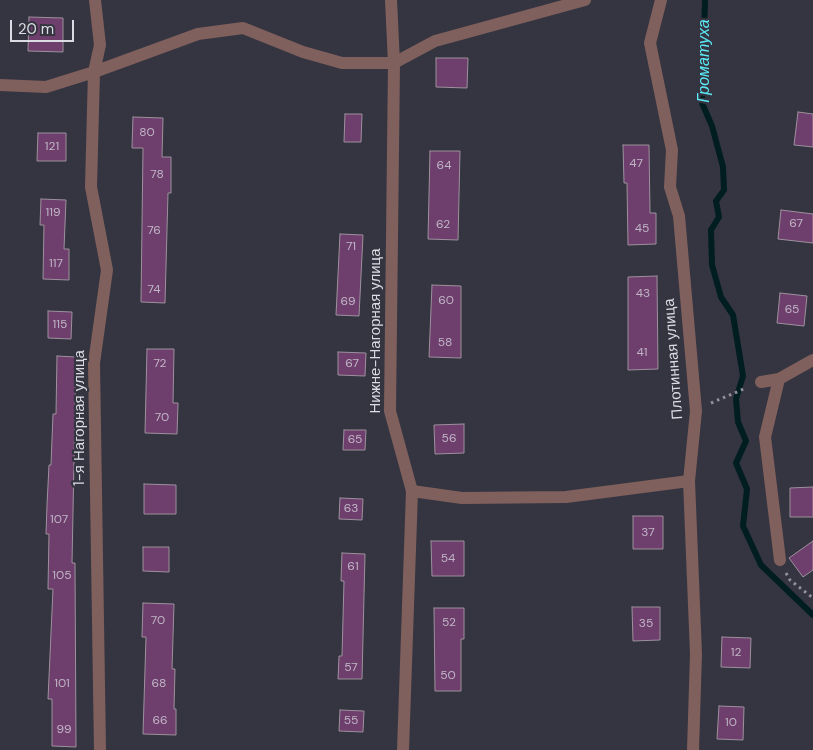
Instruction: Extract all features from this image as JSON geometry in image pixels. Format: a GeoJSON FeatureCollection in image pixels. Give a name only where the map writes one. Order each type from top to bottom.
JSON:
{"type":"FeatureCollection","features":[{"type":"Feature","properties":{"kind":"street","name":"1-я Нагорная улица"},"geometry":{"type":"LineString","coordinates":[[95,0],[100,45],[94,72],[91,187],[107,270],[94,363],[100,750]]}},
{"type":"Feature","properties":{"kind":"street","name":"Нижне-Нагорная улица"},"geometry":{"type":"LineString","coordinates":[[391,0],[394,63],[390,411],[412,491],[403,750]]}},
{"type":"Feature","properties":{"kind":"street"},"geometry":{"type":"LineString","coordinates":[[0,85],[46,87],[94,72],[198,34],[243,28],[303,52],[342,63],[394,63],[435,41],[586,0]]}},
{"type":"Feature","properties":{"kind":"street","name":"Плотинная улица"},"geometry":{"type":"LineString","coordinates":[[661,0],[650,43],[672,150],[670,188],[679,216],[696,411],[689,481],[696,654],[693,750]]}},
{"type":"Feature","properties":{"kind":"street"},"geometry":{"type":"LineString","coordinates":[[761,382],[779,378],[813,360]]}},
{"type":"Feature","properties":{"kind":"street"},"geometry":{"type":"LineString","coordinates":[[779,378],[766,437],[780,560]]}},
{"type":"Feature","properties":{"kind":"street"},"geometry":{"type":"LineString","coordinates":[[412,491],[462,498],[566,497],[689,481]]}},
{"type":"Feature","properties":{"kind":"path"},"geometry":{"type":"LineString","coordinates":[[715,400],[761,382]]}},
{"type":"Feature","properties":{"kind":"path"},"geometry":{"type":"LineString","coordinates":[[780,560],[790,580],[813,598]]}},
{"type":"Feature","properties":{"kind":"building"},"geometry":{"type":"Polygon","coordinates":[[[29,17],[63,18],[63,52],[28,51],[29,17]]]}},
{"type":"Feature","properties":{"kind":"building"},"geometry":{"type":"Polygon","coordinates":[[[436,58],[468,58],[467,88],[436,87],[436,58]]]}},
{"type":"Feature","properties":{"kind":"building"},"geometry":{"type":"Polygon","coordinates":[[[798,112],[813,114],[813,147],[794,145],[798,112]]]}},
{"type":"Feature","properties":{"kind":"building"},"geometry":{"type":"Polygon","coordinates":[[[345,114],[362,114],[361,142],[344,142],[345,114]]]}},
{"type":"Feature","properties":{"kind":"building"},"geometry":{"type":"Polygon","coordinates":[[[133,117],[163,118],[162,157],[171,157],[171,193],[168,193],[165,303],[141,302],[143,148],[132,148],[133,117]]]}},
{"type":"Feature","properties":{"kind":"building"},"geometry":{"type":"Polygon","coordinates":[[[38,133],[66,133],[66,161],[37,161],[38,133]]]}},
{"type":"Feature","properties":{"kind":"building"},"geometry":{"type":"Polygon","coordinates":[[[623,145],[649,145],[650,213],[656,213],[656,244],[628,245],[627,183],[624,183],[623,145]]]}},
{"type":"Feature","properties":{"kind":"building"},"geometry":{"type":"Polygon","coordinates":[[[430,151],[460,151],[458,240],[428,239],[430,151]]]}},
{"type":"Feature","properties":{"kind":"building"},"geometry":{"type":"Polygon","coordinates":[[[41,199],[66,200],[64,249],[69,249],[69,280],[43,279],[44,225],[40,225],[41,199]]]}},
{"type":"Feature","properties":{"kind":"building"},"geometry":{"type":"Polygon","coordinates":[[[781,210],[813,214],[813,243],[778,239],[781,210]]]}},
{"type":"Feature","properties":{"kind":"building"},"geometry":{"type":"Polygon","coordinates":[[[340,234],[363,235],[359,316],[336,315],[340,234]]]}},
{"type":"Feature","properties":{"kind":"building"},"geometry":{"type":"Polygon","coordinates":[[[657,276],[658,369],[628,370],[628,277],[657,276]]]}},
{"type":"Feature","properties":{"kind":"building"},"geometry":{"type":"Polygon","coordinates":[[[432,285],[461,286],[461,358],[429,357],[432,285]]]}},
{"type":"Feature","properties":{"kind":"building"},"geometry":{"type":"Polygon","coordinates":[[[780,293],[807,296],[804,326],[777,323],[780,293]]]}},
{"type":"Feature","properties":{"kind":"building"},"geometry":{"type":"Polygon","coordinates":[[[48,311],[72,312],[71,339],[48,338],[48,311]]]}},
{"type":"Feature","properties":{"kind":"building"},"geometry":{"type":"Polygon","coordinates":[[[147,349],[174,349],[173,403],[178,403],[177,434],[145,433],[147,349]]]}},
{"type":"Feature","properties":{"kind":"building"},"geometry":{"type":"Polygon","coordinates":[[[338,352],[366,353],[365,376],[338,375],[338,352]]]}},
{"type":"Feature","properties":{"kind":"building"},"geometry":{"type":"Polygon","coordinates":[[[57,356],[76,357],[72,563],[75,563],[76,747],[52,746],[52,699],[48,699],[53,589],[48,589],[49,534],[46,534],[53,414],[56,414],[57,356]]]}},
{"type":"Feature","properties":{"kind":"building"},"geometry":{"type":"Polygon","coordinates":[[[464,424],[464,453],[435,454],[434,425],[464,424]]]}},
{"type":"Feature","properties":{"kind":"building"},"geometry":{"type":"Polygon","coordinates":[[[344,430],[366,430],[365,450],[343,450],[344,430]]]}},
{"type":"Feature","properties":{"kind":"building"},"geometry":{"type":"Polygon","coordinates":[[[144,484],[176,485],[176,514],[144,514],[144,484]]]}},
{"type":"Feature","properties":{"kind":"building"},"geometry":{"type":"Polygon","coordinates":[[[813,487],[813,517],[790,517],[790,488],[813,487]]]}},
{"type":"Feature","properties":{"kind":"building"},"geometry":{"type":"Polygon","coordinates":[[[340,498],[363,499],[362,520],[339,519],[340,498]]]}},
{"type":"Feature","properties":{"kind":"building"},"geometry":{"type":"Polygon","coordinates":[[[633,516],[663,516],[663,549],[633,549],[633,516]]]}},
{"type":"Feature","properties":{"kind":"building"},"geometry":{"type":"Polygon","coordinates":[[[431,541],[464,541],[464,576],[432,576],[431,541]]]}},
{"type":"Feature","properties":{"kind":"building"},"geometry":{"type":"Polygon","coordinates":[[[813,541],[813,570],[803,577],[789,558],[813,541]]]}},
{"type":"Feature","properties":{"kind":"building"},"geometry":{"type":"Polygon","coordinates":[[[143,547],[169,547],[169,572],[143,571],[143,547]]]}},
{"type":"Feature","properties":{"kind":"building"},"geometry":{"type":"Polygon","coordinates":[[[342,553],[365,554],[362,679],[338,679],[339,656],[342,656],[344,581],[341,581],[342,553]]]}},
{"type":"Feature","properties":{"kind":"building"},"geometry":{"type":"Polygon","coordinates":[[[143,603],[174,604],[172,669],[175,669],[174,709],[176,709],[176,735],[143,734],[146,637],[142,637],[143,603]]]}},
{"type":"Feature","properties":{"kind":"building"},"geometry":{"type":"Polygon","coordinates":[[[632,607],[660,607],[660,640],[633,641],[632,607]]]}},
{"type":"Feature","properties":{"kind":"building"},"geometry":{"type":"Polygon","coordinates":[[[434,608],[464,608],[464,639],[461,639],[461,691],[435,691],[434,608]]]}},
{"type":"Feature","properties":{"kind":"building"},"geometry":{"type":"Polygon","coordinates":[[[722,637],[751,638],[750,668],[721,667],[722,637]]]}},
{"type":"Feature","properties":{"kind":"building"},"geometry":{"type":"Polygon","coordinates":[[[719,706],[744,707],[743,740],[717,739],[719,706]]]}},
{"type":"Feature","properties":{"kind":"building"},"geometry":{"type":"Polygon","coordinates":[[[340,710],[364,711],[363,732],[339,731],[340,710]]]}},
{"type":"Feature","properties":{"kind":"waterway","name":"Громатуха"},"geometry":{"type":"LineString","coordinates":[[705,0],[702,103],[712,126],[723,167],[724,190],[716,201],[719,217],[711,230],[712,265],[721,297],[733,315],[743,376],[736,399],[738,422],[746,441],[736,463],[747,489],[743,526],[761,565],[813,615]]}}]}
